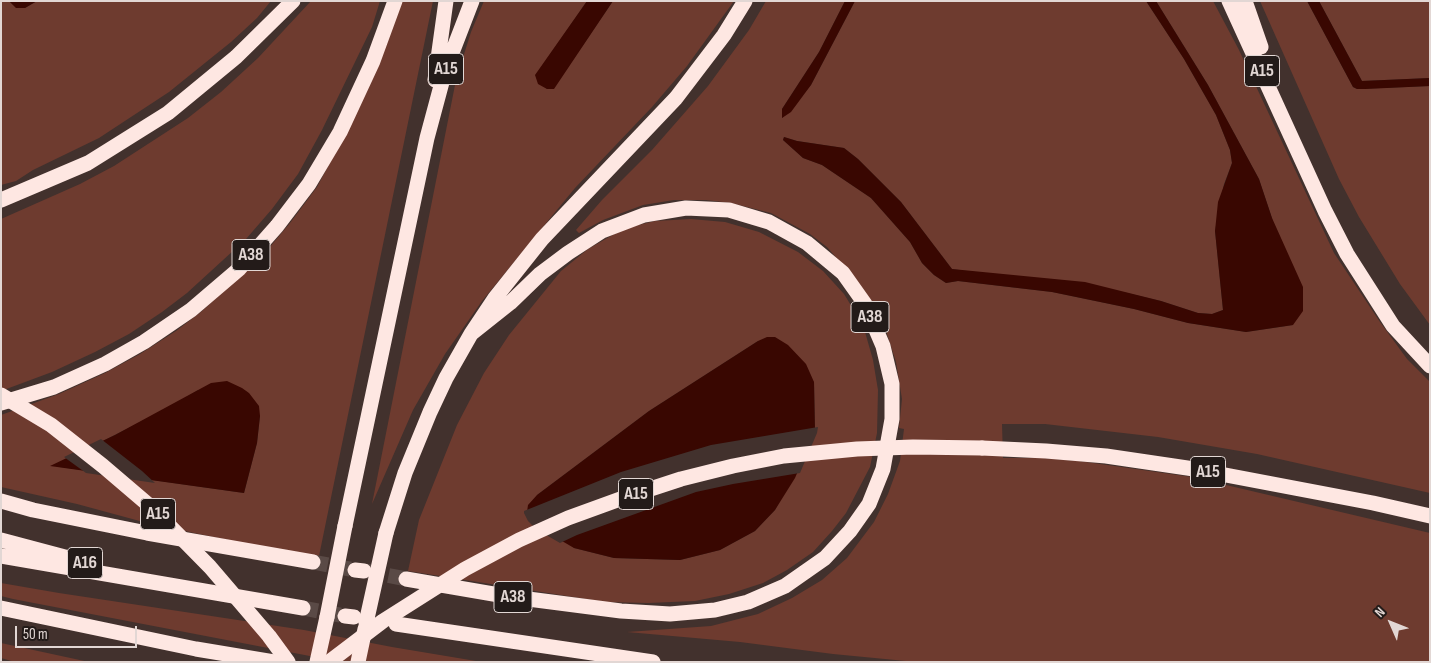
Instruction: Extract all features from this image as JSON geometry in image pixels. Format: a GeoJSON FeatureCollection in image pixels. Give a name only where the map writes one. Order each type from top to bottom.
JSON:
{"type":"FeatureCollection","features":[{"type":"Feature","properties":{"kind":"highway"},"geometry":{"type":"LineString","coordinates":[[1,200],[88,163],[168,113],[236,57],[293,1]]}},
{"type":"Feature","properties":{"kind":"highway","name":"A38"},"geometry":{"type":"LineString","coordinates":[[1,403],[54,387],[105,364],[144,342],[191,310],[238,269],[277,226],[309,184],[340,132],[373,61],[395,1]]}},
{"type":"Feature","properties":{"kind":"highway"},"geometry":{"type":"LineString","coordinates":[[317,662],[427,138],[446,1]]}},
{"type":"Feature","properties":{"kind":"highway","name":"A15"},"geometry":{"type":"LineString","coordinates":[[427,138],[445,71],[472,1]]}},
{"type":"Feature","properties":{"kind":"highway","name":"A38"},"geometry":{"type":"LineString","coordinates":[[358,662],[355,619],[386,533],[393,507],[420,434],[446,378],[471,334],[495,298],[542,239],[676,98],[724,35],[745,1]]}},
{"type":"Feature","properties":{"kind":"highway","name":"A15"},"geometry":{"type":"LineString","coordinates":[[1229,1],[1325,211],[1347,254],[1393,326],[1430,366]]}},
{"type":"Feature","properties":{"kind":"highway"},"geometry":{"type":"LineString","coordinates":[[1245,1],[1293,141]]}},
{"type":"Feature","properties":{"kind":"highway","name":"A38"},"geometry":{"type":"LineString","coordinates":[[406,579],[505,596],[622,611],[670,614],[714,610],[748,602],[785,586],[825,558],[850,531],[869,504],[883,469],[892,419],[892,384],[883,346],[865,304],[842,274],[807,243],[769,222],[729,210],[686,208],[635,218],[602,231],[568,253],[471,334]]}},
{"type":"Feature","properties":{"kind":"highway","name":"A15"},"geometry":{"type":"LineString","coordinates":[[1,395],[51,425],[151,507],[210,567],[270,636],[288,662]]}},
{"type":"Feature","properties":{"kind":"highway","name":"A15"},"geometry":{"type":"LineString","coordinates":[[329,662],[383,621],[465,569],[519,540],[568,518],[681,479],[784,456],[858,448],[913,446],[1046,451],[1106,456],[1194,469],[1430,516]]}},
{"type":"Feature","properties":{"kind":"highway"},"geometry":{"type":"LineString","coordinates":[[1,501],[33,510],[147,533],[313,562]]}},
{"type":"Feature","properties":{"kind":"highway","name":"A16"},"geometry":{"type":"LineString","coordinates":[[1,540],[168,586]]}},
{"type":"Feature","properties":{"kind":"highway","name":"A16"},"geometry":{"type":"LineString","coordinates":[[1,556],[303,608]]}},
{"type":"Feature","properties":{"kind":"highway"},"geometry":{"type":"LineString","coordinates":[[1,608],[274,662]]}},
{"type":"Feature","properties":{"kind":"highway"},"geometry":{"type":"LineString","coordinates":[[396,624],[653,662]]}},
{"type":"Feature","properties":{"kind":"shaded area"},"geometry":{"type":"Polygon","coordinates":[[[1,1],[9,1],[17,8],[25,8],[37,1],[271,1],[257,18],[231,42],[169,92],[99,138],[33,170],[16,181],[1,185],[1,1]]]}},
{"type":"Feature","properties":{"kind":"shaded area"},"geometry":{"type":"Polygon","coordinates":[[[9,1],[37,1],[25,8],[16,8],[9,1]]]}},
{"type":"Feature","properties":{"kind":"shaded area"},"geometry":{"type":"Polygon","coordinates":[[[311,1],[380,1],[372,27],[322,130],[298,174],[272,209],[246,239],[187,293],[162,312],[129,334],[95,352],[52,372],[1,391],[1,219],[80,184],[114,166],[188,118],[221,92],[258,58],[311,1]]]}},
{"type":"Feature","properties":{"kind":"shaded area"},"geometry":{"type":"Polygon","coordinates":[[[402,1],[433,1],[319,556],[237,542],[147,523],[77,504],[1,487],[1,415],[59,394],[105,373],[176,331],[202,311],[263,255],[290,223],[317,187],[343,138],[402,1]],[[198,390],[174,405],[79,453],[60,467],[244,493],[257,443],[260,416],[198,390]]]}},
{"type":"Feature","properties":{"kind":"shaded area"},"geometry":{"type":"Polygon","coordinates":[[[484,1],[587,1],[536,75],[547,89],[553,89],[613,1],[734,1],[687,66],[652,107],[575,188],[482,301],[445,354],[413,410],[372,504],[456,80],[471,32],[484,1]]]}},
{"type":"Feature","properties":{"kind":"shaded area"},"geometry":{"type":"Polygon","coordinates":[[[587,1],[613,1],[554,89],[547,89],[538,84],[535,75],[587,1]]]}},
{"type":"Feature","properties":{"kind":"shaded area"},"geometry":{"type":"Polygon","coordinates":[[[766,1],[845,1],[819,52],[782,109],[782,118],[811,85],[855,1],[1146,1],[1184,59],[1216,115],[1230,150],[1232,163],[1224,184],[1215,231],[1223,310],[1212,314],[1198,313],[1161,301],[1127,293],[952,269],[901,202],[858,159],[844,148],[797,141],[784,137],[783,140],[803,158],[822,165],[871,198],[910,242],[922,263],[934,275],[946,283],[958,281],[1052,292],[1134,309],[1188,323],[1246,332],[1293,325],[1272,218],[1259,179],[1208,85],[1156,1],[1213,1],[1239,50],[1334,253],[1407,359],[1430,382],[1430,493],[1257,454],[1158,437],[1045,424],[1002,424],[1003,458],[1044,458],[1079,461],[1192,477],[1430,533],[1430,662],[916,662],[740,642],[627,632],[711,626],[758,614],[792,598],[822,580],[847,558],[874,522],[888,494],[900,461],[904,429],[899,428],[902,399],[896,362],[880,312],[827,247],[810,234],[771,213],[731,203],[706,200],[674,200],[643,205],[603,220],[579,233],[576,230],[602,200],[652,150],[708,86],[749,30],[766,1]]]}},
{"type":"Feature","properties":{"kind":"shaded area"},"geometry":{"type":"Polygon","coordinates":[[[845,1],[855,1],[811,85],[791,112],[782,118],[782,109],[819,52],[845,1]]]}},
{"type":"Feature","properties":{"kind":"shaded area"},"geometry":{"type":"Polygon","coordinates":[[[1146,1],[1156,1],[1208,85],[1259,179],[1272,218],[1303,287],[1303,311],[1293,325],[1246,332],[1188,323],[1134,309],[1052,292],[958,281],[946,283],[934,275],[922,263],[910,242],[871,198],[822,165],[803,158],[783,140],[784,137],[797,141],[844,148],[858,159],[901,202],[952,269],[1085,282],[1161,301],[1198,313],[1212,314],[1223,310],[1215,231],[1218,202],[1232,163],[1230,150],[1216,115],[1184,59],[1146,1]]]}},
{"type":"Feature","properties":{"kind":"shaded area"},"geometry":{"type":"Polygon","coordinates":[[[1260,1],[1307,1],[1353,87],[1357,89],[1430,86],[1430,325],[1400,284],[1359,217],[1339,179],[1260,1]]]}},
{"type":"Feature","properties":{"kind":"shaded area"},"geometry":{"type":"Polygon","coordinates":[[[1307,1],[1319,1],[1362,81],[1430,78],[1430,86],[1365,89],[1353,87],[1307,1]]]}},
{"type":"Feature","properties":{"kind":"shaded area"},"geometry":{"type":"Polygon","coordinates":[[[1319,1],[1430,1],[1430,78],[1362,81],[1319,1]]]}},
{"type":"Feature","properties":{"kind":"shaded area"},"geometry":{"type":"Polygon","coordinates":[[[691,219],[725,222],[759,232],[798,252],[823,271],[844,294],[863,325],[873,360],[878,390],[877,433],[870,467],[846,513],[813,552],[787,570],[763,583],[729,594],[695,601],[605,602],[408,571],[419,520],[457,425],[484,373],[509,335],[561,271],[588,249],[625,228],[655,221],[691,219]],[[758,341],[649,411],[537,495],[574,548],[614,558],[680,560],[720,550],[755,531],[775,510],[815,432],[814,382],[758,341]]]}},
{"type":"Feature","properties":{"kind":"shaded area"},"geometry":{"type":"Polygon","coordinates":[[[767,337],[775,337],[788,345],[806,364],[814,382],[815,432],[795,478],[775,510],[755,531],[720,550],[680,560],[614,558],[574,548],[538,527],[527,512],[528,505],[537,495],[649,411],[767,337]]]}},
{"type":"Feature","properties":{"kind":"shaded area"},"geometry":{"type":"Polygon","coordinates":[[[227,381],[249,393],[259,406],[260,416],[257,443],[244,493],[50,466],[115,435],[211,383],[227,381]]]}},
{"type":"Feature","properties":{"kind":"shaded area"},"geometry":{"type":"Polygon","coordinates":[[[1,583],[304,630],[482,662],[341,662],[13,599],[1,596],[1,583]]]}},
{"type":"Feature","properties":{"kind":"shaded area"},"geometry":{"type":"Polygon","coordinates":[[[1,643],[89,662],[15,662],[1,658],[1,643]]]}},
{"type":"Feature","properties":{"kind":"pier"},"geometry":{"type":"Polygon","coordinates":[[[818,427],[800,473],[696,492],[577,535],[560,543],[536,529],[528,521],[524,513],[524,511],[621,472],[711,445],[818,427]]]}},
{"type":"Feature","properties":{"kind":"pier"},"geometry":{"type":"Polygon","coordinates":[[[101,439],[155,483],[86,473],[64,457],[101,439]]]}},
{"type":"Feature","properties":{"kind":"tunnel"},"geometry":{"type":"LineString","coordinates":[[313,562],[355,570]]}},
{"type":"Feature","properties":{"kind":"tunnel"},"geometry":{"type":"LineString","coordinates":[[366,571],[406,579]]}},
{"type":"Feature","properties":{"kind":"tunnel"},"geometry":{"type":"LineString","coordinates":[[303,608],[345,616]]}}]}
